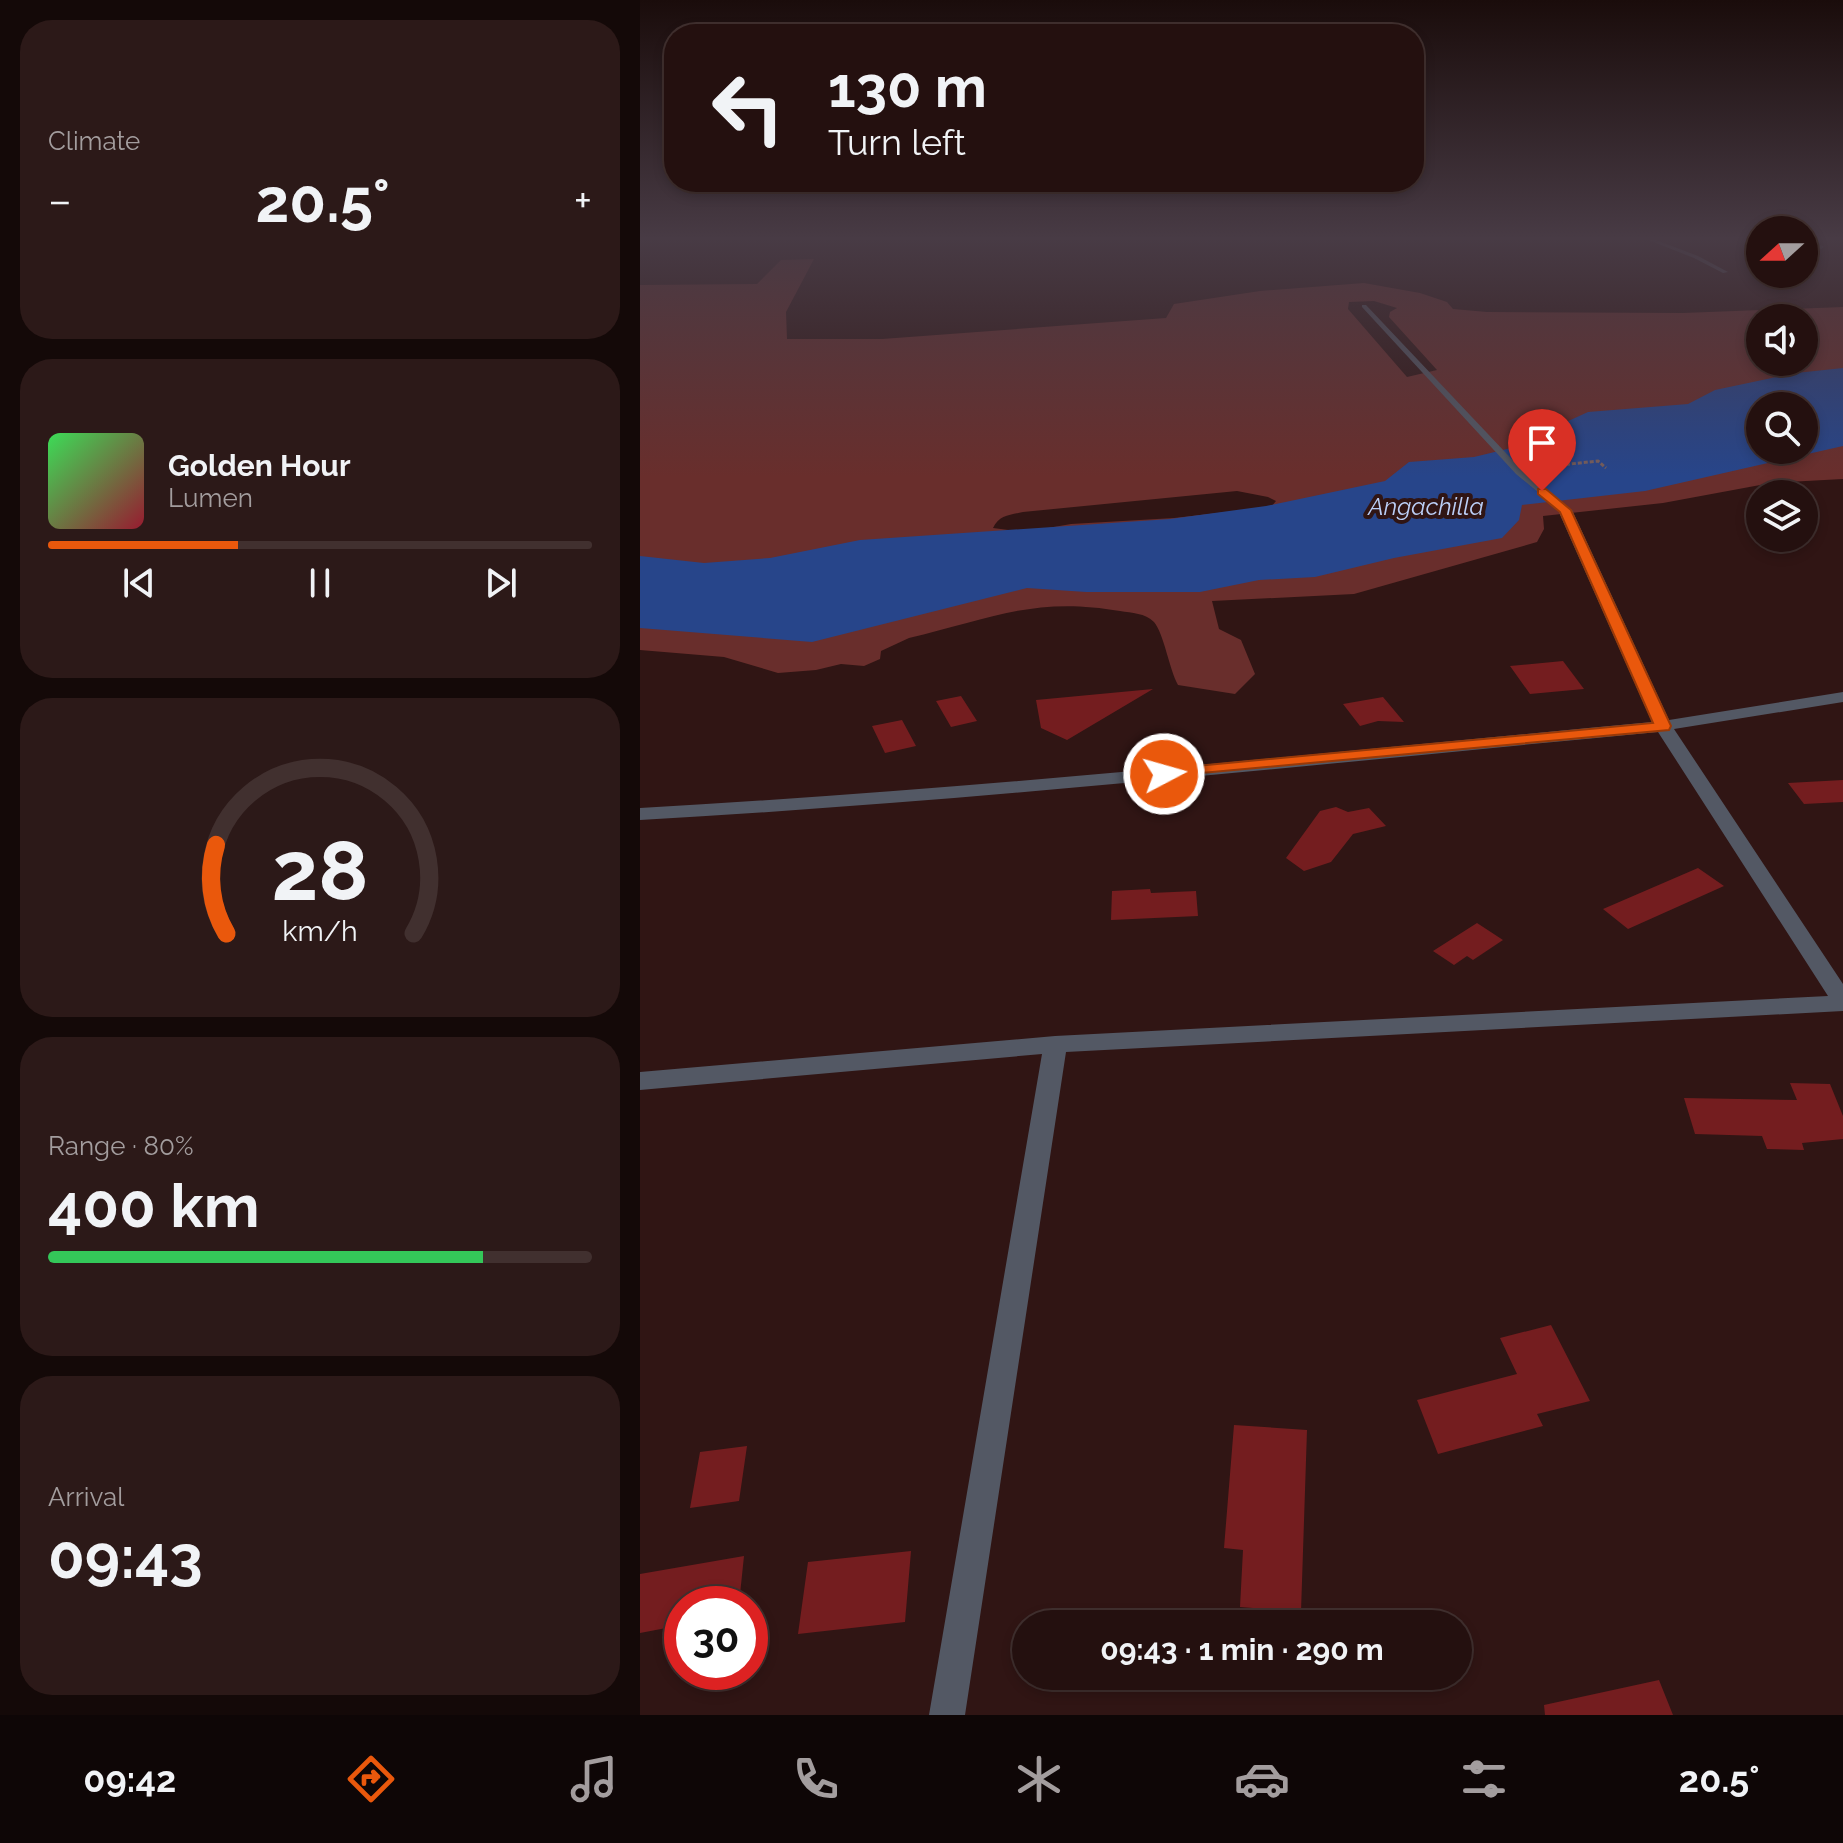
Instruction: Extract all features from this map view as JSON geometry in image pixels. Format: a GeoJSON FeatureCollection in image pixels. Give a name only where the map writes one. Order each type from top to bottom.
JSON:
{"type":"FeatureCollection","features":[{"type":"Feature","properties":{"kind":"street"},"geometry":{"type":"LineString","coordinates":[[1565,510],[1663,726],[1843,1003]]}},
{"type":"Feature","properties":{"kind":"street"},"geometry":{"type":"LineString","coordinates":[[640,814],[765,807],[1104,779],[1663,726],[1843,697]]}},
{"type":"Feature","properties":{"kind":"street"},"geometry":{"type":"LineString","coordinates":[[640,1081],[1055,1044],[1843,1003]]}},
{"type":"Feature","properties":{"kind":"street"},"geometry":{"type":"LineString","coordinates":[[947,1715],[1055,1044]]}},
{"type":"Feature","properties":{"kind":"lane"},"geometry":{"type":"LineString","coordinates":[[1374,317],[1516,469],[1565,510]]}},
{"type":"Feature","properties":{"kind":"path"},"geometry":{"type":"LineString","coordinates":[[1516,469],[1598,461],[1606,468]]}},
{"type":"Feature","properties":{"kind":"shaded area"},"geometry":{"type":"Polygon","coordinates":[[[640,317],[786,317],[787,339],[882,339],[1167,317],[1355,317],[1407,377],[1437,370],[1389,317],[1746,317],[1746,376],[1818,376],[1818,317],[1843,317],[1843,479],[1746,480],[1746,488],[1663,503],[1543,516],[1544,529],[1537,542],[1354,594],[1212,601],[1219,629],[1241,640],[1255,674],[1235,694],[1178,685],[1154,622],[1138,614],[1090,607],[1037,608],[989,617],[909,638],[881,651],[880,659],[864,666],[841,664],[816,670],[778,673],[724,657],[640,650],[640,317]],[[1237,491],[1023,512],[1002,518],[993,528],[1025,532],[1071,524],[1174,518],[1271,507],[1276,501],[1237,491]]]}},
{"type":"Feature","properties":{"kind":"water","name":"Angachilla"},"geometry":{"type":"Polygon","coordinates":[[[1843,368],[1843,446],[1818,452],[1818,392],[1746,392],[1746,464],[1764,464],[1645,491],[1522,505],[1519,520],[1502,538],[1394,558],[1315,577],[1259,580],[1200,592],[1086,592],[1027,588],[812,642],[640,628],[640,556],[704,563],[770,558],[860,540],[1170,519],[1266,506],[1385,481],[1409,462],[1474,457],[1507,449],[1588,412],[1688,404],[1715,390],[1782,376],[1818,376],[1818,371],[1843,368]]]}},
{"type":"Feature","properties":{"kind":"building"},"geometry":{"type":"Polygon","coordinates":[[[1563,661],[1584,689],[1530,694],[1510,666],[1563,661]]]}},
{"type":"Feature","properties":{"kind":"building"},"geometry":{"type":"Polygon","coordinates":[[[1153,689],[1067,740],[1041,728],[1036,700],[1153,689]]]}},
{"type":"Feature","properties":{"kind":"building"},"geometry":{"type":"Polygon","coordinates":[[[961,696],[977,721],[951,727],[936,701],[961,696]]]}},
{"type":"Feature","properties":{"kind":"building"},"geometry":{"type":"Polygon","coordinates":[[[1383,697],[1404,722],[1378,721],[1360,726],[1343,704],[1383,697]]]}},
{"type":"Feature","properties":{"kind":"building"},"geometry":{"type":"Polygon","coordinates":[[[902,720],[916,746],[885,753],[872,726],[902,720]]]}},
{"type":"Feature","properties":{"kind":"building"},"geometry":{"type":"Polygon","coordinates":[[[1843,780],[1843,802],[1804,804],[1788,783],[1843,780]]]}},
{"type":"Feature","properties":{"kind":"building"},"geometry":{"type":"Polygon","coordinates":[[[1336,807],[1348,812],[1369,808],[1386,826],[1353,834],[1331,862],[1304,871],[1286,858],[1320,811],[1336,807]]]}},
{"type":"Feature","properties":{"kind":"building"},"geometry":{"type":"Polygon","coordinates":[[[1698,868],[1724,886],[1628,929],[1603,909],[1698,868]]]}},
{"type":"Feature","properties":{"kind":"building"},"geometry":{"type":"Polygon","coordinates":[[[1150,889],[1151,893],[1196,891],[1198,916],[1111,920],[1112,891],[1150,889]]]}},
{"type":"Feature","properties":{"kind":"building"},"geometry":{"type":"Polygon","coordinates":[[[1477,923],[1503,940],[1473,960],[1467,956],[1454,965],[1433,951],[1477,923]]]}},
{"type":"Feature","properties":{"kind":"building"},"geometry":{"type":"Polygon","coordinates":[[[1790,1083],[1830,1084],[1843,1116],[1843,1139],[1802,1143],[1804,1150],[1767,1149],[1762,1136],[1695,1134],[1684,1098],[1797,1100],[1790,1083]]]}},
{"type":"Feature","properties":{"kind":"building"},"geometry":{"type":"Polygon","coordinates":[[[1551,1325],[1590,1401],[1537,1414],[1543,1426],[1438,1454],[1417,1400],[1517,1374],[1500,1338],[1551,1325]]]}},
{"type":"Feature","properties":{"kind":"building"},"geometry":{"type":"Polygon","coordinates":[[[1234,1425],[1307,1430],[1301,1610],[1240,1607],[1243,1550],[1224,1548],[1234,1425]]]}},
{"type":"Feature","properties":{"kind":"building"},"geometry":{"type":"Polygon","coordinates":[[[747,1446],[739,1501],[690,1508],[700,1452],[747,1446]]]}},
{"type":"Feature","properties":{"kind":"building"},"geometry":{"type":"Polygon","coordinates":[[[911,1551],[905,1622],[798,1634],[808,1562],[911,1551]]]}},
{"type":"Feature","properties":{"kind":"building"},"geometry":{"type":"Polygon","coordinates":[[[744,1556],[741,1586],[664,1586],[664,1628],[640,1633],[640,1574],[744,1556]]]}},
{"type":"Feature","properties":{"kind":"building"},"geometry":{"type":"Polygon","coordinates":[[[1659,1680],[1673,1715],[1545,1715],[1544,1705],[1659,1680]]]}},
{"type":"Feature","properties":{"kind":"route"},"geometry":{"type":"LineString","coordinates":[[1164,774],[1663,726],[1565,510],[1542,491]]}}]}
